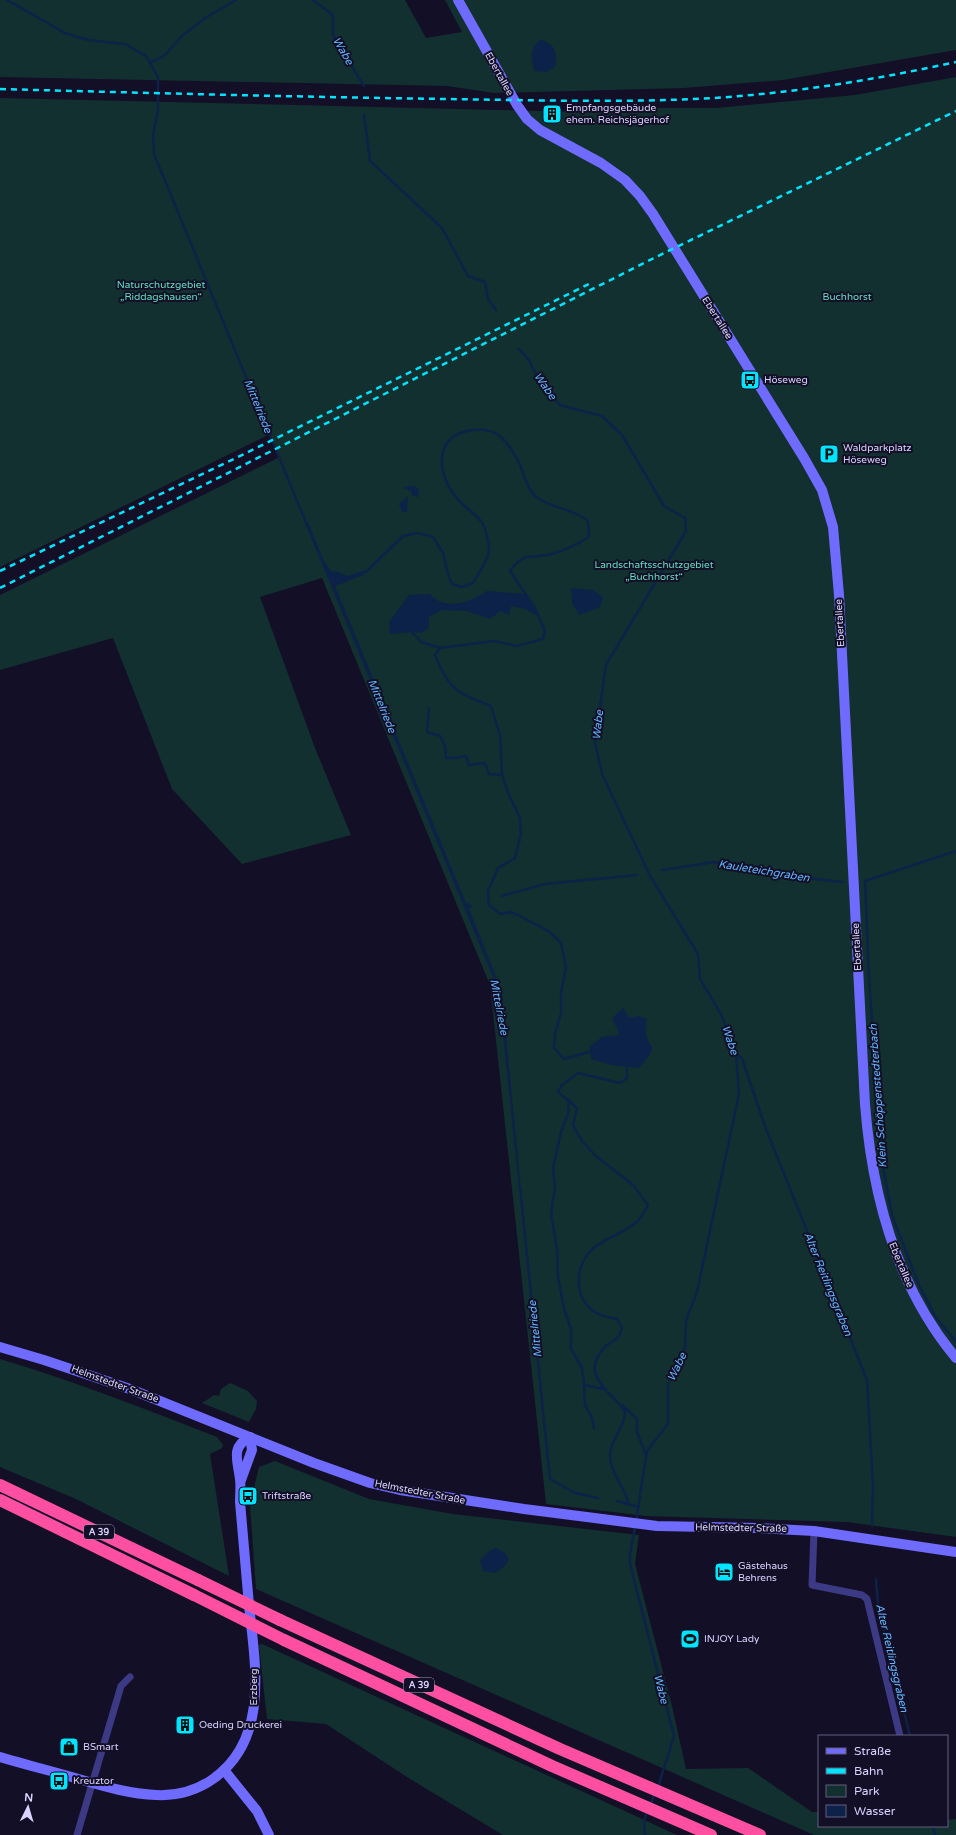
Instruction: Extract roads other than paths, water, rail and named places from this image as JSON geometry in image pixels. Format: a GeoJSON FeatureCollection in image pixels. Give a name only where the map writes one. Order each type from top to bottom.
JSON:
{"type":"FeatureCollection","features":[{"type":"Feature","properties":{"kind":"highway","name":"A 39"},"geometry":{"type":"LineString","coordinates":[[0,1485],[280,1620],[560,1749],[760,1835]]}},
{"type":"Feature","properties":{"kind":"highway","name":"A 39"},"geometry":{"type":"LineString","coordinates":[[0,1500],[424,1708],[552,1766],[711,1835]]}},
{"type":"Feature","properties":{"kind":"street","name":"Ebertallee"},"geometry":{"type":"LineString","coordinates":[[458,0],[514,100],[527,119],[548,135],[615,172],[640,196],[670,240],[797,446],[817,480],[827,503],[833,528],[839,595],[865,1104],[870,1157],[880,1205],[892,1246],[901,1267],[932,1326],[956,1358]]}},
{"type":"Feature","properties":{"kind":"street","name":"Helmstedter Straße"},"geometry":{"type":"LineString","coordinates":[[0,1347],[124,1386],[340,1473],[393,1488],[584,1518],[657,1526],[758,1528],[814,1531],[956,1552]]}},
{"type":"Feature","properties":{"kind":"street","name":"Erzberg"},"geometry":{"type":"LineString","coordinates":[[0,1757],[92,1783],[136,1793],[167,1795],[196,1788],[224,1770],[240,1751],[248,1734],[255,1702],[254,1665],[240,1502],[240,1480],[252,1450],[250,1437]]}},
{"type":"Feature","properties":{"kind":"street"},"geometry":{"type":"LineString","coordinates":[[814,1531],[812,1585],[862,1594],[867,1599],[900,1735]]}},
{"type":"Feature","properties":{"kind":"street"},"geometry":{"type":"LineString","coordinates":[[77,1835],[121,1686],[130,1677]]}},
{"type":"Feature","properties":{"kind":"street"},"geometry":{"type":"LineString","coordinates":[[224,1770],[257,1811],[269,1835]]}},
{"type":"Feature","properties":{"kind":"water"},"geometry":{"type":"Polygon","coordinates":[[[541,39],[550,44],[554,49],[556,56],[556,66],[547,72],[534,71],[533,66],[532,53],[534,46],[541,39]]]}},
{"type":"Feature","properties":{"kind":"water"},"geometry":{"type":"Polygon","coordinates":[[[414,486],[419,490],[418,497],[413,496],[411,491],[404,488],[414,486]]]}},
{"type":"Feature","properties":{"kind":"water"},"geometry":{"type":"Polygon","coordinates":[[[408,496],[407,512],[402,512],[399,504],[408,496]]]}},
{"type":"Feature","properties":{"kind":"water"},"geometry":{"type":"Polygon","coordinates":[[[308,522],[323,559],[331,571],[339,572],[347,576],[362,571],[364,575],[335,586],[466,903],[470,904],[472,907],[469,909],[498,981],[502,995],[521,1189],[519,1189],[499,996],[495,982],[305,523],[308,522]]]}},
{"type":"Feature","properties":{"kind":"water"},"geometry":{"type":"Polygon","coordinates":[[[571,588],[593,590],[603,597],[600,607],[579,615],[572,603],[571,588]]]}},
{"type":"Feature","properties":{"kind":"water"},"geometry":{"type":"Polygon","coordinates":[[[487,591],[525,594],[538,616],[525,609],[511,606],[509,615],[500,611],[490,619],[467,611],[442,610],[429,617],[429,628],[421,633],[412,632],[390,634],[389,622],[409,595],[430,594],[443,603],[451,604],[466,602],[487,591]]]}},
{"type":"Feature","properties":{"kind":"water"},"geometry":{"type":"Polygon","coordinates":[[[623,1008],[629,1018],[638,1016],[647,1019],[646,1034],[652,1047],[650,1055],[639,1068],[611,1065],[591,1059],[590,1046],[602,1037],[620,1035],[612,1018],[623,1008]]]}},
{"type":"Feature","properties":{"kind":"water"},"geometry":{"type":"Polygon","coordinates":[[[496,1548],[504,1552],[509,1559],[505,1566],[495,1573],[483,1571],[480,1560],[489,1551],[496,1548]]]}},
{"type":"Feature","properties":{"kind":"waterway","name":"Mittelriede"},"geometry":{"type":"LineString","coordinates":[[7,0],[65,33],[88,40],[125,44],[146,56],[158,77],[158,109],[153,136],[154,154],[307,525]]}},
{"type":"Feature","properties":{"kind":"waterway"},"geometry":{"type":"LineString","coordinates":[[150,63],[165,55],[182,36],[205,18],[236,0]]}},
{"type":"Feature","properties":{"kind":"waterway","name":"Wabe"},"geometry":{"type":"LineString","coordinates":[[313,0],[333,15],[333,35],[364,86]]}},
{"type":"Feature","properties":{"kind":"waterway","name":"Wabe"},"geometry":{"type":"LineString","coordinates":[[364,115],[370,161],[442,228],[468,276],[485,282],[488,299],[496,310]]}},
{"type":"Feature","properties":{"kind":"waterway","name":"Wabe"},"geometry":{"type":"LineString","coordinates":[[519,349],[529,360],[539,381],[560,405],[602,416],[622,435],[664,506],[685,518],[686,531],[606,665],[595,742],[602,774],[650,876],[698,954],[700,979],[721,1014],[736,1053],[739,1094],[697,1292],[686,1321],[685,1349],[668,1384],[668,1424],[647,1451],[636,1521]]}},
{"type":"Feature","properties":{"kind":"waterway"},"geometry":{"type":"LineString","coordinates":[[361,573],[367,571],[403,536],[418,533],[433,537],[443,553],[448,575],[452,584],[462,587],[473,583],[485,562],[489,551],[486,533],[480,520],[455,496],[449,487],[442,468],[442,458],[448,441],[456,435],[467,431],[482,430],[497,434],[504,440],[513,452],[529,488],[535,496],[551,505],[571,511],[588,521],[589,537],[562,551],[545,556],[530,556],[525,558],[516,564],[510,571],[535,608],[545,631],[543,639],[517,646],[494,641],[440,648],[421,642],[412,632]]}},
{"type":"Feature","properties":{"kind":"waterway"},"geometry":{"type":"LineString","coordinates":[[440,648],[435,655],[440,667],[450,683],[462,693],[491,706],[500,735],[502,775],[509,795],[520,818],[521,834],[515,858],[498,868],[488,891],[489,905],[500,914],[510,912],[518,915],[550,932],[561,943],[566,967],[561,993],[561,1013],[555,1034],[554,1048],[564,1059],[592,1051]]}},
{"type":"Feature","properties":{"kind":"waterway"},"geometry":{"type":"LineString","coordinates":[[429,708],[427,732],[440,736],[445,746],[446,758],[466,756],[469,765],[485,763],[489,774],[502,775]]}},
{"type":"Feature","properties":{"kind":"waterway","name":"Klein Schöppenstedterbach"},"geometry":{"type":"LineString","coordinates":[[956,851],[865,881],[869,979],[882,1161],[892,1215],[918,1283],[935,1316],[956,1342]]}},
{"type":"Feature","properties":{"kind":"waterway","name":"Kauleteichgraben"},"geometry":{"type":"LineString","coordinates":[[662,870],[714,862],[789,876],[843,882]]}},
{"type":"Feature","properties":{"kind":"waterway","name":"Kauleteichgraben"},"geometry":{"type":"LineString","coordinates":[[502,896],[545,884],[637,875]]}},
{"type":"Feature","properties":{"kind":"waterway","name":"Mittelriede"},"geometry":{"type":"LineString","coordinates":[[497,988],[501,1007]]}},
{"type":"Feature","properties":{"kind":"waterway","name":"Alter Reitlingsgraben"},"geometry":{"type":"LineString","coordinates":[[736,1053],[742,1059],[766,1129],[867,1380],[873,1487],[872,1526]]}},
{"type":"Feature","properties":{"kind":"waterway"},"geometry":{"type":"LineString","coordinates":[[627,1064],[627,1078],[620,1083],[578,1073],[562,1085],[558,1092],[577,1108],[573,1125],[582,1141],[596,1156],[633,1185],[648,1205],[639,1220],[602,1242],[589,1253],[580,1270],[579,1279],[579,1289],[587,1306],[600,1315],[617,1319],[622,1328],[618,1337],[606,1346],[598,1356],[595,1365],[595,1373],[605,1389],[625,1411],[623,1423],[613,1443],[610,1455],[612,1468],[629,1505]]}},
{"type":"Feature","properties":{"kind":"waterway"},"geometry":{"type":"LineString","coordinates":[[569,1100],[568,1114],[561,1132],[553,1168],[555,1187],[551,1214],[557,1249],[558,1277],[564,1309],[571,1329],[571,1349],[582,1368],[584,1385],[604,1389]]}},
{"type":"Feature","properties":{"kind":"waterway","name":"Mittelriede"},"geometry":{"type":"LineString","coordinates":[[520,1187],[550,1479],[575,1493],[598,1498]]}},
{"type":"Feature","properties":{"kind":"waterway"},"geometry":{"type":"LineString","coordinates":[[584,1385],[585,1405],[592,1418],[594,1428]]}},
{"type":"Feature","properties":{"kind":"waterway"},"geometry":{"type":"LineString","coordinates":[[622,1405],[637,1419],[637,1432],[646,1455]]}},
{"type":"Feature","properties":{"kind":"waterway","name":"Mittelriede"},"geometry":{"type":"LineString","coordinates":[[617,1501],[639,1507]]}},
{"type":"Feature","properties":{"kind":"waterway","name":"Wabe"},"geometry":{"type":"LineString","coordinates":[[635,1526],[630,1564],[674,1736],[658,1787]]}},
{"type":"Feature","properties":{"kind":"waterway","name":"Alter Reitlingsgraben"},"geometry":{"type":"LineString","coordinates":[[876,1579],[878,1605],[910,1735]]}},
{"type":"Feature","properties":{"kind":"waterway","name":"Wabe"},"geometry":{"type":"LineString","coordinates":[[650,1805],[655,1793]]}},
{"type":"Feature","properties":{"kind":"waterway","name":"Wabe"},"geometry":{"type":"LineString","coordinates":[[645,1835],[644,1821],[647,1811]]}},
{"type":"Feature","properties":{"kind":"waterway","name":"Alter Reitlingsgraben"},"geometry":{"type":"LineString","coordinates":[[933,1827],[935,1835]]}},
{"type":"Feature","properties":{"kind":"railway"},"geometry":{"type":"LineString","coordinates":[[0,89],[224,95],[584,101],[702,99],[775,93],[848,83],[956,62]]}},
{"type":"Feature","properties":{"kind":"railway"},"geometry":{"type":"LineString","coordinates":[[0,588],[656,257],[956,111]]}},
{"type":"Feature","properties":{"kind":"railway"},"geometry":{"type":"LineString","coordinates":[[0,571],[236,458],[593,282]]}},
{"type":"Feature","properties":{"kind":"place","name":"Empfangsgebäude ehem. Reichsjägerhof"},"geometry":{"type":"Point","coordinates":[552,114]}},
{"type":"Feature","properties":{"kind":"place","name":"Höseweg"},"geometry":{"type":"Point","coordinates":[750,380]}},
{"type":"Feature","properties":{"kind":"place","name":"Waldparkplatz Höseweg"},"geometry":{"type":"Point","coordinates":[829,454]}},
{"type":"Feature","properties":{"kind":"place","name":"Triftstraße"},"geometry":{"type":"Point","coordinates":[248,1496]}},
{"type":"Feature","properties":{"kind":"place","name":"Gästehaus Behrens"},"geometry":{"type":"Point","coordinates":[724,1572]}},
{"type":"Feature","properties":{"kind":"place","name":"INJOY Lady"},"geometry":{"type":"Point","coordinates":[690,1639]}},
{"type":"Feature","properties":{"kind":"place","name":"Oeding Druckerei"},"geometry":{"type":"Point","coordinates":[185,1725]}},
{"type":"Feature","properties":{"kind":"place","name":"BSmart"},"geometry":{"type":"Point","coordinates":[69,1747]}},
{"type":"Feature","properties":{"kind":"place","name":"Kreuztor"},"geometry":{"type":"Point","coordinates":[59,1781]}},
{"type":"Feature","properties":{"kind":"park label","name":"Naturschutzgebiet „Riddagshausen“"},"geometry":{"type":"Point","coordinates":[161,290]}},
{"type":"Feature","properties":{"kind":"park label","name":"Buchhorst"},"geometry":{"type":"Point","coordinates":[847,297]}},
{"type":"Feature","properties":{"kind":"park label","name":"Landschaftsschutzgebiet „Buchhorst“"},"geometry":{"type":"Point","coordinates":[654,570]}}]}
